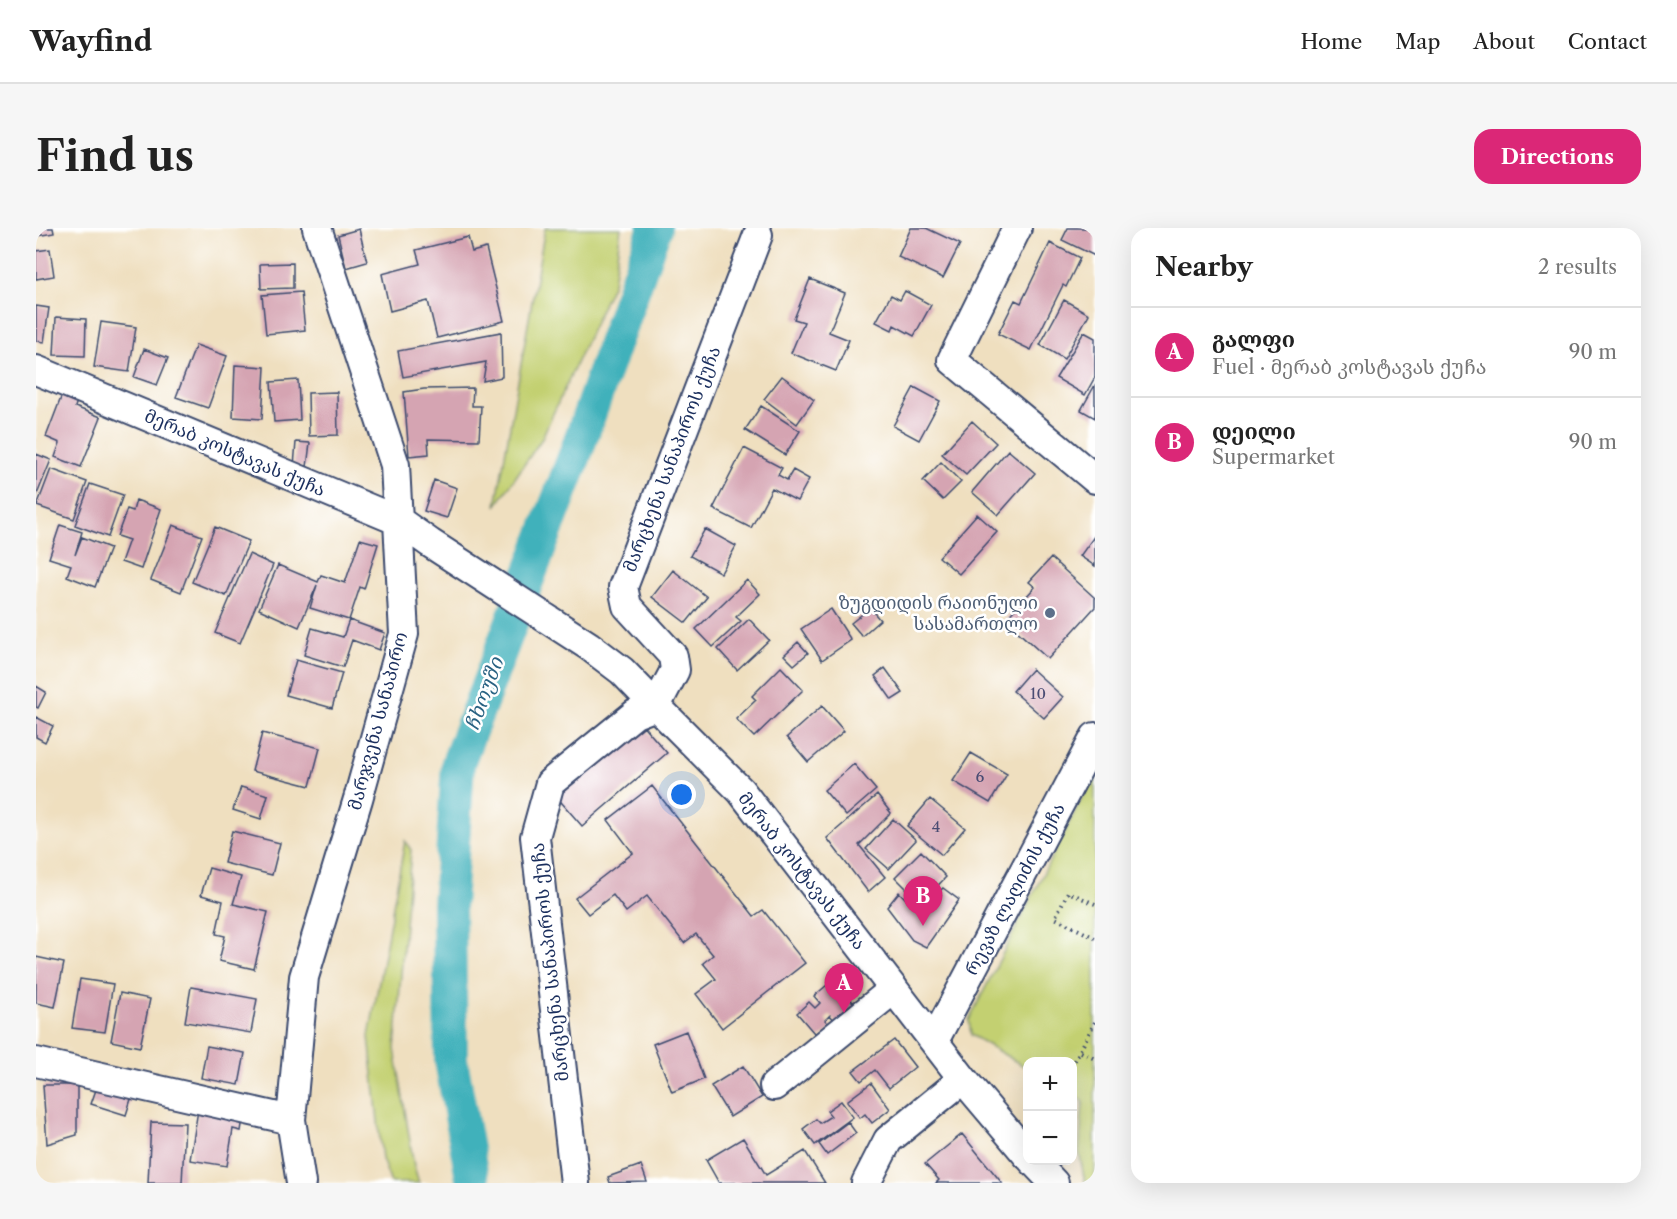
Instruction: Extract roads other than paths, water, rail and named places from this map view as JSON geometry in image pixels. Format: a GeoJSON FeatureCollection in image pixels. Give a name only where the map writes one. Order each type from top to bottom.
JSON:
{"type":"FeatureCollection","features":[{"type":"Feature","properties":{"kind":"street","name":"მარჯვენა სანაპირო"},"geometry":{"type":"LineString","coordinates":[[301,1183],[291,1120],[304,977],[358,799],[404,634],[395,465],[317,228]]}},
{"type":"Feature","properties":{"kind":"street"},"geometry":{"type":"LineString","coordinates":[[1017,228],[952,360],[1095,479]]}},
{"type":"Feature","properties":{"kind":"street","name":"მარცხენა სანაპიროს ქუჩა"},"geometry":{"type":"LineString","coordinates":[[575,1183],[535,837],[550,783],[634,714],[656,706],[675,670],[673,656],[627,606],[622,587],[758,235]]}},
{"type":"Feature","properties":{"kind":"street","name":"მერაბ კოსტავას ქუჩა"},"geometry":{"type":"LineString","coordinates":[[36,370],[399,521],[589,646],[622,671],[741,791],[963,1080],[1023,1150]]}},
{"type":"Feature","properties":{"kind":"street","name":"რევაზ ლაღიძის ქუჩა"},"geometry":{"type":"LineString","coordinates":[[934,1041],[1095,737]]}},
{"type":"Feature","properties":{"kind":"street"},"geometry":{"type":"LineString","coordinates":[[774,1086],[894,989]]}},
{"type":"Feature","properties":{"kind":"street"},"geometry":{"type":"LineString","coordinates":[[36,1062],[291,1120]]}},
{"type":"Feature","properties":{"kind":"street"},"geometry":{"type":"LineString","coordinates":[[866,1183],[888,1140],[963,1080]]}},
{"type":"Feature","properties":{"kind":"street"},"geometry":{"type":"LineString","coordinates":[[1036,1165],[1054,1183]]}},
{"type":"Feature","properties":{"kind":"waterway","name":"ჩხოუში"},"geometry":{"type":"LineString","coordinates":[[473,1183],[451,1060],[449,906],[458,763],[575,455],[655,228]]}},
{"type":"Feature","properties":{"kind":"place","name":"ზუგდიდის რაიონული სასამართლო"},"geometry":{"type":"Point","coordinates":[1050,613]}},
{"type":"Feature","properties":{"kind":"place","name":"დეილი"},"geometry":{"type":"Point","coordinates":[923,926]}},
{"type":"Feature","properties":{"kind":"place","name":"გალფი"},"geometry":{"type":"Point","coordinates":[844,1013]}}]}
